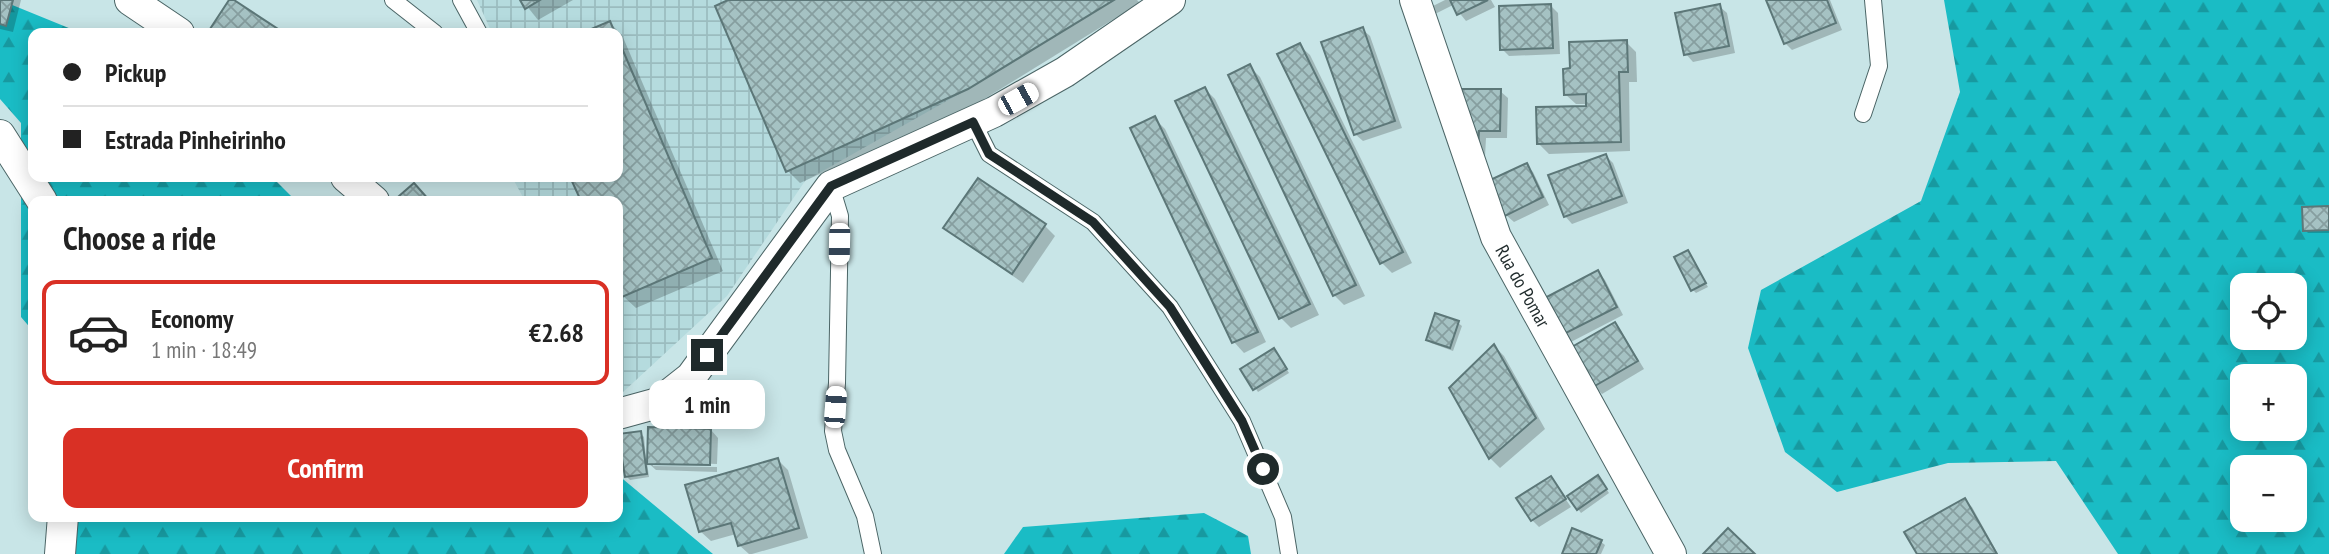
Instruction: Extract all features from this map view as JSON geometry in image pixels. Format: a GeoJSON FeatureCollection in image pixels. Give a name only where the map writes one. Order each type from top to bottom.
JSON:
{"type":"FeatureCollection","features":[{"type":"Feature","properties":{"kind":"street"},"geometry":{"type":"LineString","coordinates":[[130,0],[172,28]]}},
{"type":"Feature","properties":{"kind":"street"},"geometry":{"type":"LineString","coordinates":[[623,413],[658,403],[691,377],[831,186],[973,122],[1065,72],[1170,0]]}},
{"type":"Feature","properties":{"kind":"street","name":"Rua do Pomar"},"geometry":{"type":"LineString","coordinates":[[1415,0],[1496,237],[1671,554]]}},
{"type":"Feature","properties":{"kind":"street"},"geometry":{"type":"LineString","coordinates":[[0,135],[28,179]]}},
{"type":"Feature","properties":{"kind":"street"},"geometry":{"type":"LineString","coordinates":[[352,182],[368,196]]}},
{"type":"Feature","properties":{"kind":"street"},"geometry":{"type":"LineString","coordinates":[[60,554],[63,522]]}},
{"type":"Feature","properties":{"kind":"lane"},"geometry":{"type":"LineString","coordinates":[[393,0],[429,28]]}},
{"type":"Feature","properties":{"kind":"lane"},"geometry":{"type":"LineString","coordinates":[[461,0],[476,28]]}},
{"type":"Feature","properties":{"kind":"lane"},"geometry":{"type":"LineString","coordinates":[[1863,114],[1879,66],[1873,0]]}},
{"type":"Feature","properties":{"kind":"lane"},"geometry":{"type":"LineString","coordinates":[[973,122],[989,154],[1093,222],[1170,307],[1242,421],[1283,517],[1289,554]]}},
{"type":"Feature","properties":{"kind":"lane"},"geometry":{"type":"LineString","coordinates":[[831,186],[840,216],[837,383],[833,431],[837,450],[865,516],[873,554]]}},
{"type":"Feature","properties":{"kind":"shaded area"},"geometry":{"type":"Polygon","coordinates":[[[477,0],[1114,0],[968,89],[805,181],[727,296],[623,392],[623,196],[522,196],[515,182],[623,182],[623,28],[490,28],[477,0]]]}},
{"type":"Feature","properties":{"kind":"green space"},"geometry":{"type":"Polygon","coordinates":[[[0,0],[69,28],[28,28],[28,182],[277,182],[291,196],[28,196],[28,325],[21,317],[21,123],[0,99],[0,0]]]}},
{"type":"Feature","properties":{"kind":"green space"},"geometry":{"type":"Polygon","coordinates":[[[1944,0],[2329,0],[2329,554],[2118,554],[2056,461],[1948,463],[1837,492],[1785,452],[1748,348],[1761,290],[1921,201],[1960,92],[1944,0]]]}},
{"type":"Feature","properties":{"kind":"green space"},"geometry":{"type":"Polygon","coordinates":[[[623,479],[713,554],[63,554],[66,522],[623,522],[623,479]]]}},
{"type":"Feature","properties":{"kind":"green space"},"geometry":{"type":"Polygon","coordinates":[[[1204,513],[1248,536],[1251,554],[1004,554],[1023,527],[1204,513]]]}},
{"type":"Feature","properties":{"kind":"building"},"geometry":{"type":"Polygon","coordinates":[[[0,0],[13,0],[6,26],[0,24],[0,0]]]}},
{"type":"Feature","properties":{"kind":"building"},"geometry":{"type":"Polygon","coordinates":[[[229,0],[234,0],[276,28],[211,28],[229,0]]]}},
{"type":"Feature","properties":{"kind":"building"},"geometry":{"type":"Polygon","coordinates":[[[520,0],[540,0],[525,9],[520,0]]]}},
{"type":"Feature","properties":{"kind":"building"},"geometry":{"type":"Polygon","coordinates":[[[728,0],[1114,0],[968,89],[786,172],[715,6],[728,0]]]}},
{"type":"Feature","properties":{"kind":"building"},"geometry":{"type":"Polygon","coordinates":[[[1450,0],[1488,0],[1457,15],[1450,0]]]}},
{"type":"Feature","properties":{"kind":"building"},"geometry":{"type":"Polygon","coordinates":[[[1766,0],[1827,0],[1836,23],[1784,44],[1766,0]]]}},
{"type":"Feature","properties":{"kind":"building"},"geometry":{"type":"Polygon","coordinates":[[[1551,4],[1553,48],[1500,50],[1499,6],[1551,4]]]}},
{"type":"Feature","properties":{"kind":"building"},"geometry":{"type":"Polygon","coordinates":[[[1720,4],[1729,46],[1684,55],[1675,13],[1720,4]]]}},
{"type":"Feature","properties":{"kind":"building"},"geometry":{"type":"Polygon","coordinates":[[[610,21],[613,28],[594,28],[610,21]]]}},
{"type":"Feature","properties":{"kind":"building"},"geometry":{"type":"Polygon","coordinates":[[[1363,27],[1395,121],[1354,135],[1321,42],[1363,27]]]}},
{"type":"Feature","properties":{"kind":"building"},"geometry":{"type":"Polygon","coordinates":[[[1627,40],[1628,72],[1619,72],[1621,142],[1537,144],[1536,107],[1586,106],[1586,94],[1564,95],[1563,69],[1570,68],[1569,42],[1627,40]]]}},
{"type":"Feature","properties":{"kind":"building"},"geometry":{"type":"Polygon","coordinates":[[[1300,43],[1403,252],[1380,264],[1277,54],[1300,43]]]}},
{"type":"Feature","properties":{"kind":"building"},"geometry":{"type":"Polygon","coordinates":[[[623,51],[712,258],[623,297],[623,196],[579,196],[572,182],[623,182],[623,51]]]}},
{"type":"Feature","properties":{"kind":"building"},"geometry":{"type":"Polygon","coordinates":[[[1250,64],[1356,285],[1333,296],[1228,75],[1250,64]]]}},
{"type":"Feature","properties":{"kind":"building"},"geometry":{"type":"Polygon","coordinates":[[[1205,87],[1310,304],[1279,319],[1175,101],[1205,87]]]}},
{"type":"Feature","properties":{"kind":"building"},"geometry":{"type":"Polygon","coordinates":[[[1452,89],[1501,89],[1500,131],[1479,131],[1478,150],[1452,89]]]}},
{"type":"Feature","properties":{"kind":"building"},"geometry":{"type":"Polygon","coordinates":[[[1155,116],[1258,332],[1232,343],[1130,128],[1155,116]]]}},
{"type":"Feature","properties":{"kind":"building"},"geometry":{"type":"Polygon","coordinates":[[[1606,154],[1622,196],[1564,217],[1548,175],[1606,154]]]}},
{"type":"Feature","properties":{"kind":"building"},"geometry":{"type":"Polygon","coordinates":[[[1527,163],[1543,197],[1505,216],[1488,181],[1527,163]]]}},
{"type":"Feature","properties":{"kind":"building"},"geometry":{"type":"Polygon","coordinates":[[[978,178],[1046,224],[1012,274],[943,228],[978,178]]]}},
{"type":"Feature","properties":{"kind":"building"},"geometry":{"type":"Polygon","coordinates":[[[414,183],[425,196],[399,196],[414,183]]]}},
{"type":"Feature","properties":{"kind":"building"},"geometry":{"type":"Polygon","coordinates":[[[2329,206],[2329,230],[2303,231],[2302,207],[2329,206]]]}},
{"type":"Feature","properties":{"kind":"building"},"geometry":{"type":"Polygon","coordinates":[[[1688,250],[1706,283],[1691,291],[1674,257],[1688,250]]]}},
{"type":"Feature","properties":{"kind":"building"},"geometry":{"type":"Polygon","coordinates":[[[1598,270],[1617,307],[1560,336],[1541,300],[1598,270]]]}},
{"type":"Feature","properties":{"kind":"building"},"geometry":{"type":"Polygon","coordinates":[[[1435,313],[1459,321],[1450,348],[1426,340],[1435,313]]]}},
{"type":"Feature","properties":{"kind":"building"},"geometry":{"type":"Polygon","coordinates":[[[1615,322],[1638,361],[1593,387],[1570,348],[1615,322]]]}},
{"type":"Feature","properties":{"kind":"building"},"geometry":{"type":"Polygon","coordinates":[[[1494,344],[1536,418],[1489,459],[1449,388],[1494,344]]]}},
{"type":"Feature","properties":{"kind":"building"},"geometry":{"type":"Polygon","coordinates":[[[1274,348],[1287,369],[1253,390],[1240,369],[1274,348]]]}},
{"type":"Feature","properties":{"kind":"building"},"geometry":{"type":"Polygon","coordinates":[[[648,427],[711,429],[710,465],[647,464],[648,427]]]}},
{"type":"Feature","properties":{"kind":"building"},"geometry":{"type":"Polygon","coordinates":[[[641,431],[647,474],[625,477],[623,433],[641,431]]]}},
{"type":"Feature","properties":{"kind":"building"},"geometry":{"type":"Polygon","coordinates":[[[778,458],[799,528],[738,546],[731,523],[699,532],[685,485],[778,458]]]}},
{"type":"Feature","properties":{"kind":"building"},"geometry":{"type":"Polygon","coordinates":[[[1598,475],[1607,489],[1577,510],[1567,496],[1598,475]]]}},
{"type":"Feature","properties":{"kind":"building"},"geometry":{"type":"Polygon","coordinates":[[[1551,476],[1566,499],[1531,521],[1516,498],[1551,476]]]}},
{"type":"Feature","properties":{"kind":"building"},"geometry":{"type":"Polygon","coordinates":[[[1965,498],[1997,554],[1917,554],[1904,532],[1965,498]]]}},
{"type":"Feature","properties":{"kind":"building"},"geometry":{"type":"Polygon","coordinates":[[[1572,528],[1602,540],[1596,554],[1562,554],[1572,528]]]}},
{"type":"Feature","properties":{"kind":"building"},"geometry":{"type":"Polygon","coordinates":[[[1728,528],[1755,554],[1703,554],[1728,528]]]}},
{"type":"Feature","properties":{"kind":"route"},"geometry":{"type":"LineString","coordinates":[[707,355],[831,186],[973,122],[989,154],[1093,222],[1170,307],[1242,421],[1263,469]]}}]}
